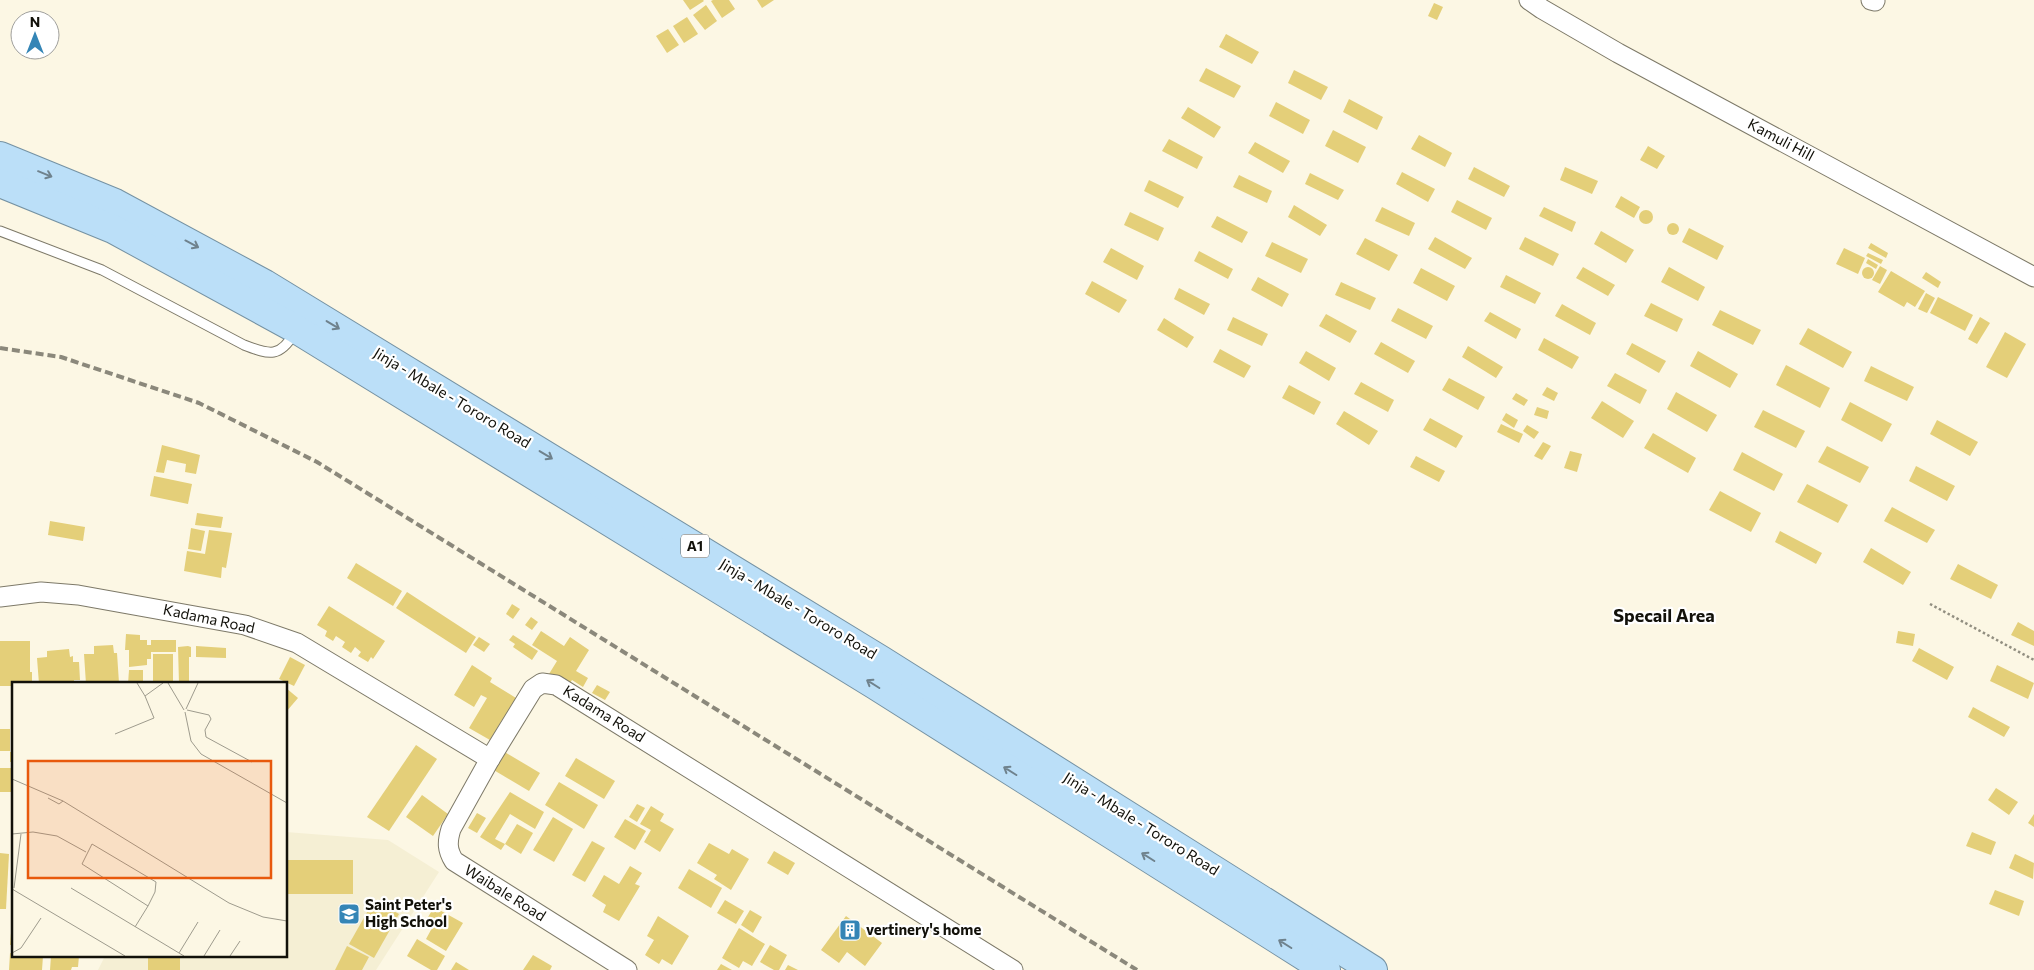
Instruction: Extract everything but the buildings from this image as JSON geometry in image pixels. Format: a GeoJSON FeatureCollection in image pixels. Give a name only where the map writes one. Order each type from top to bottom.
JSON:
{"type":"FeatureCollection","features":[{"type":"Feature","properties":{"kind":"highway","name":"Jinja - Mbale - Tororo Road"},"geometry":{"type":"LineString","coordinates":[[0,156],[115,202],[265,284],[881,660],[1373,970]]}},
{"type":"Feature","properties":{"kind":"highway","name":"Jinja - Mbale - Tororo Road"},"geometry":{"type":"LineString","coordinates":[[0,183],[113,230],[296,329],[875,685],[1326,970]]}},
{"type":"Feature","properties":{"kind":"street","name":"Kamuli Hill"},"geometry":{"type":"LineString","coordinates":[[1529,0],[1618,52],[2034,278]]}},
{"type":"Feature","properties":{"kind":"street","name":"Kadama Road"},"geometry":{"type":"LineString","coordinates":[[0,597],[42,592],[78,595],[219,619],[266,631],[297,643],[490,759],[533,689],[542,683],[556,685],[1012,970]]}},
{"type":"Feature","properties":{"kind":"street","name":"Waibale Road"},"geometry":{"type":"LineString","coordinates":[[490,759],[448,838],[449,852],[454,860],[626,970]]}},
{"type":"Feature","properties":{"kind":"lane"},"geometry":{"type":"LineString","coordinates":[[0,231],[102,270],[244,345],[262,352],[276,353],[288,345],[296,329]]}},
{"type":"Feature","properties":{"kind":"path"},"geometry":{"type":"LineString","coordinates":[[1930,604],[2034,660]]}},
{"type":"Feature","properties":{"kind":"shaded area","name":"Saint Peter's High School"},"geometry":{"type":"Polygon","coordinates":[[[288,832],[388,840],[439,872],[376,970],[98,970],[104,958],[288,958],[288,832]]]}},
{"type":"Feature","properties":{"kind":"railway"},"geometry":{"type":"LineString","coordinates":[[0,348],[61,357],[199,403],[317,462],[1137,970]]}},
{"type":"Feature","properties":{"kind":"place","name":"Saint Peter's High School"},"geometry":{"type":"Point","coordinates":[349,914]}},
{"type":"Feature","properties":{"kind":"place","name":"vertinery's home"},"geometry":{"type":"Point","coordinates":[850,930]}},
{"type":"Feature","properties":{"kind":"district","name":"Specail Area"},"geometry":{"type":"Point","coordinates":[1664,616]}}]}
